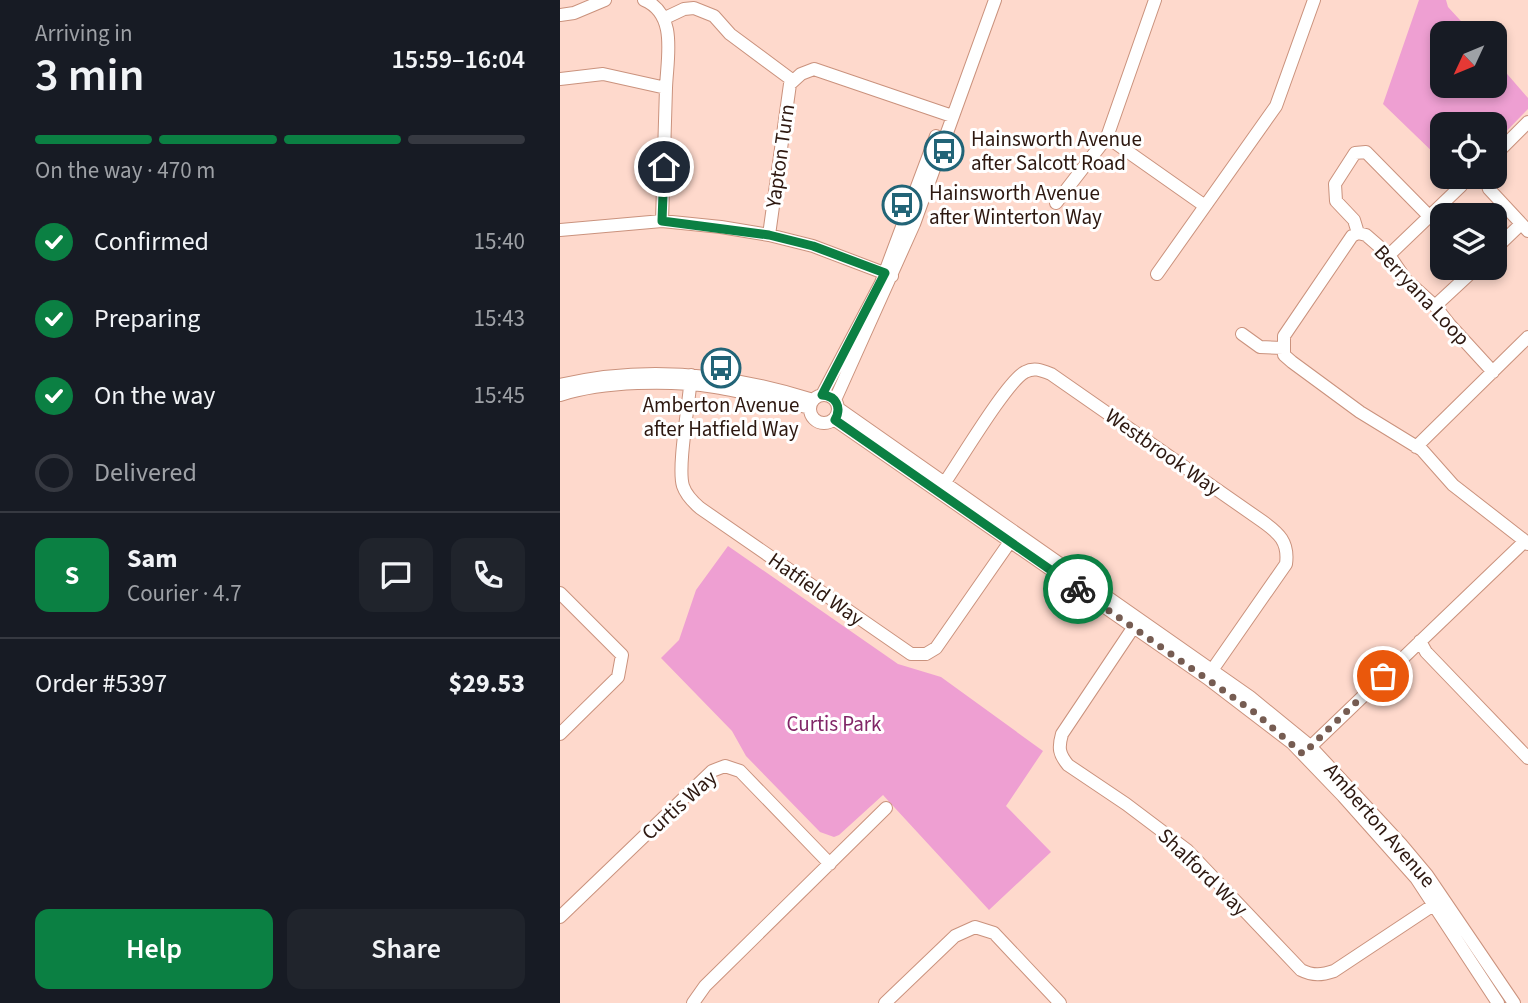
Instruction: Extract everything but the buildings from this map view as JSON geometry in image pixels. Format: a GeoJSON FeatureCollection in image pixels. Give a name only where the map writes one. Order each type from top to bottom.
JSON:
{"type":"FeatureCollection","features":[{"type":"Feature","properties":{"kind":"street"},"geometry":{"type":"LineString","coordinates":[[560,15],[574,13],[605,0]]}},
{"type":"Feature","properties":{"kind":"street"},"geometry":{"type":"LineString","coordinates":[[644,0],[661,12],[668,24],[662,221]]}},
{"type":"Feature","properties":{"kind":"street"},"geometry":{"type":"LineString","coordinates":[[888,274],[836,410],[827,424],[818,423],[812,417],[815,401],[914,224],[987,0]]}},
{"type":"Feature","properties":{"kind":"street"},"geometry":{"type":"LineString","coordinates":[[948,115],[995,0]]}},
{"type":"Feature","properties":{"kind":"street"},"geometry":{"type":"LineString","coordinates":[[1056,203],[1107,137],[1155,0]]}},
{"type":"Feature","properties":{"kind":"street"},"geometry":{"type":"LineString","coordinates":[[1157,274],[1276,106],[1314,0]]}},
{"type":"Feature","properties":{"kind":"street"},"geometry":{"type":"LineString","coordinates":[[665,18],[684,9],[694,8],[714,16],[730,34],[792,80]]}},
{"type":"Feature","properties":{"kind":"street","name":"Yapton Turn"},"geometry":{"type":"LineString","coordinates":[[769,235],[792,80],[814,69],[948,115]]}},
{"type":"Feature","properties":{"kind":"street"},"geometry":{"type":"LineString","coordinates":[[560,79],[603,74],[666,88]]}},
{"type":"Feature","properties":{"kind":"street"},"geometry":{"type":"LineString","coordinates":[[1507,143],[1528,122]]}},
{"type":"Feature","properties":{"kind":"street"},"geometry":{"type":"LineString","coordinates":[[1107,137],[1205,206]]}},
{"type":"Feature","properties":{"kind":"street"},"geometry":{"type":"LineString","coordinates":[[1358,233],[1354,220],[1336,201],[1335,184],[1355,153],[1366,152],[1429,216]]}},
{"type":"Feature","properties":{"kind":"street"},"geometry":{"type":"LineString","coordinates":[[1390,255],[1458,189]]}},
{"type":"Feature","properties":{"kind":"street"},"geometry":{"type":"LineString","coordinates":[[1489,189],[1525,228],[1507,241]]}},
{"type":"Feature","properties":{"kind":"street"},"geometry":{"type":"LineString","coordinates":[[560,230],[662,221],[769,235],[813,246],[888,274]]}},
{"type":"Feature","properties":{"kind":"street","name":"Berryana Loop"},"geometry":{"type":"LineString","coordinates":[[1283,348],[1284,336],[1352,236],[1358,233],[1366,235],[1390,255],[1406,280],[1436,306],[1493,372]]}},
{"type":"Feature","properties":{"kind":"street"},"geometry":{"type":"LineString","coordinates":[[1436,306],[1463,280]]}},
{"type":"Feature","properties":{"kind":"street"},"geometry":{"type":"LineString","coordinates":[[1242,334],[1260,347],[1283,348],[1284,355],[1292,362],[1360,412],[1422,450],[1453,485],[1526,542],[1306,750]]}},
{"type":"Feature","properties":{"kind":"street"},"geometry":{"type":"LineString","coordinates":[[1416,447],[1528,337]]}},
{"type":"Feature","properties":{"kind":"street","name":"Westbrook Way"},"geometry":{"type":"LineString","coordinates":[[942,487],[1011,384],[1028,370],[1038,369],[1051,374],[1251,513],[1276,531],[1283,540],[1288,552],[1286,564],[1210,674]]}},
{"type":"Feature","properties":{"kind":"street"},"geometry":{"type":"LineString","coordinates":[[560,385],[623,374],[691,380]]}},
{"type":"Feature","properties":{"kind":"street"},"geometry":{"type":"LineString","coordinates":[[560,394],[631,383],[718,377],[786,392],[836,410]]}},
{"type":"Feature","properties":{"kind":"street","name":"Hatfield Way"},"geometry":{"type":"LineString","coordinates":[[691,380],[682,468],[683,485],[691,499],[700,508],[911,654],[926,653],[936,648],[1013,537]]}},
{"type":"Feature","properties":{"kind":"street","name":"Amberton Avenue"},"geometry":{"type":"LineString","coordinates":[[836,410],[1210,674],[1271,725],[1306,750],[1439,902],[1514,1003]]}},
{"type":"Feature","properties":{"kind":"street"},"geometry":{"type":"LineString","coordinates":[[560,593],[622,655],[618,677],[560,734]]}},
{"type":"Feature","properties":{"kind":"street","name":"Shalford Way"},"geometry":{"type":"LineString","coordinates":[[1136,623],[1062,734],[1058,747],[1068,765],[1187,850],[1301,970],[1308,974],[1334,971],[1439,902]]}},
{"type":"Feature","properties":{"kind":"street"},"geometry":{"type":"LineString","coordinates":[[1420,641],[1426,652],[1528,758]]}},
{"type":"Feature","properties":{"kind":"street","name":"Curtis Way"},"geometry":{"type":"LineString","coordinates":[[560,917],[712,771],[725,766],[740,771],[830,864]]}},
{"type":"Feature","properties":{"kind":"street"},"geometry":{"type":"LineString","coordinates":[[693,1003],[705,986],[886,808]]}},
{"type":"Feature","properties":{"kind":"street","name":"Amberton Avenue"},"geometry":{"type":"LineString","coordinates":[[1439,902],[1497,1003]]}},
{"type":"Feature","properties":{"kind":"street"},"geometry":{"type":"LineString","coordinates":[[885,1003],[955,936],[975,927],[994,933],[1060,1003]]}},
{"type":"Feature","properties":{"kind":"green space"},"geometry":{"type":"Polygon","coordinates":[[[1419,0],[1446,0],[1448,7],[1461,21],[1430,21],[1430,98],[1507,98],[1507,74],[1528,98],[1528,109],[1507,131],[1507,112],[1430,112],[1430,149],[1383,104],[1419,0]]]}},
{"type":"Feature","properties":{"kind":"green space","name":"Curtis Park"},"geometry":{"type":"Polygon","coordinates":[[[728,546],[898,664],[941,677],[1043,751],[1006,806],[1051,852],[989,910],[883,795],[839,835],[834,837],[820,832],[746,756],[732,731],[661,658],[679,640],[696,590],[728,546]]]}},
{"type":"Feature","properties":{"kind":"way so far"},"geometry":{"type":"LineString","coordinates":[[1078,589],[1254,712],[1303,754],[1383,676]]}},
{"type":"Feature","properties":{"kind":"place","name":"Hainsworth Avenue after Salcott Road"},"geometry":{"type":"Point","coordinates":[944,151]}},
{"type":"Feature","properties":{"kind":"place","name":"Hainsworth Avenue after Winterton Way"},"geometry":{"type":"Point","coordinates":[902,205]}},
{"type":"Feature","properties":{"kind":"place","name":"Amberton Avenue after Hatfield Way"},"geometry":{"type":"Point","coordinates":[721,368]}},
{"type":"Feature","properties":{"kind":"route"},"geometry":{"type":"LineString","coordinates":[[664,167],[662,221],[769,235],[813,246],[885,273],[822,395],[831,397],[838,404],[835,420],[1078,589]]}}]}
